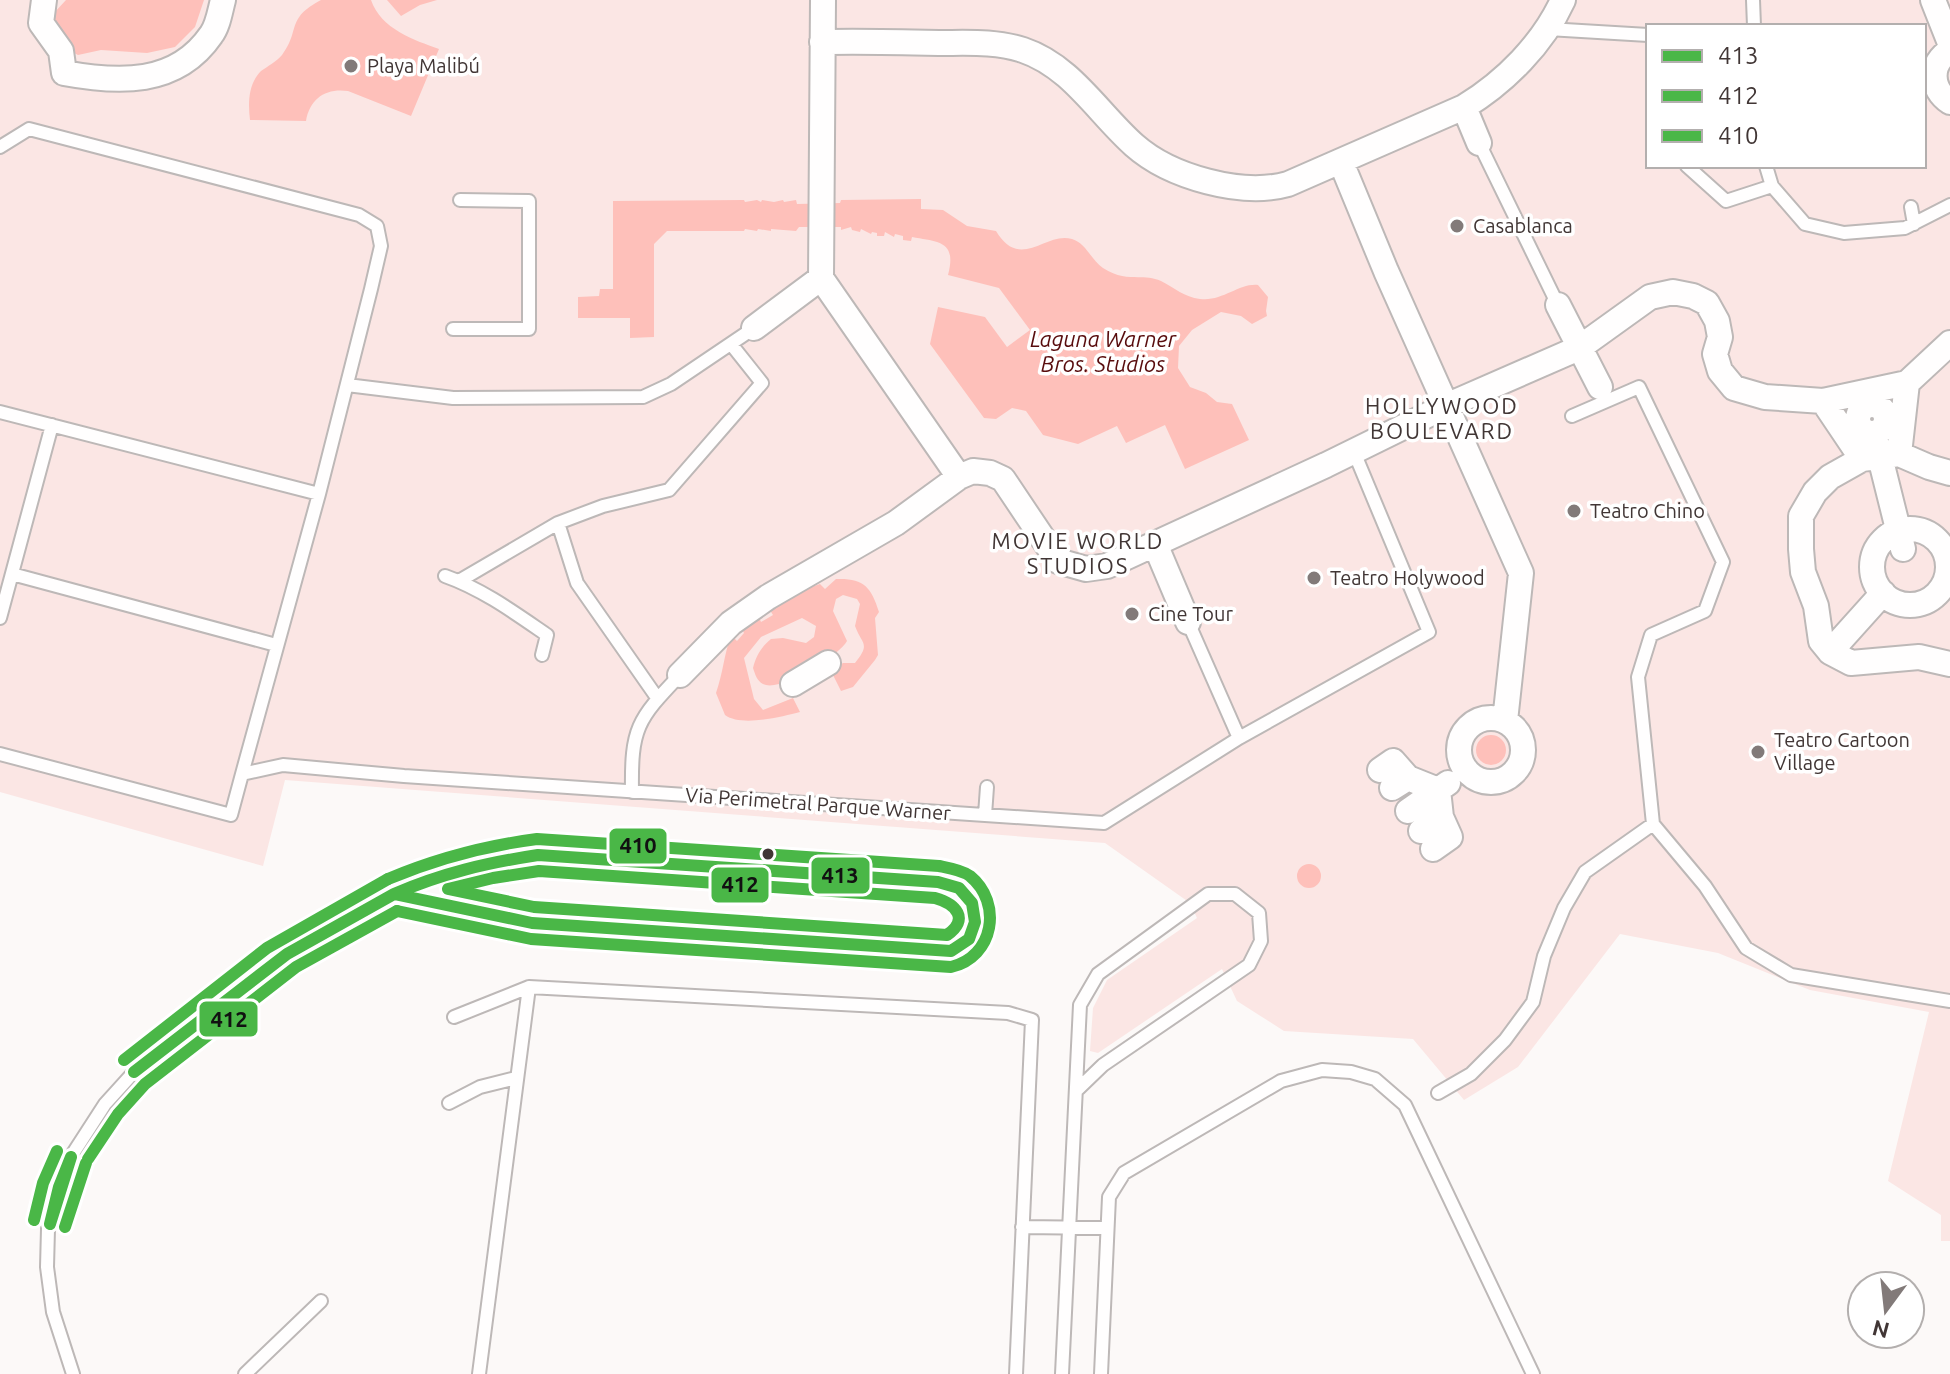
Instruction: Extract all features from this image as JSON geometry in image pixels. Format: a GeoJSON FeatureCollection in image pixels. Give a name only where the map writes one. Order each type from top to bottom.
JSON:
{"type":"FeatureCollection","features":[{"type":"Feature","properties":{"kind":"street"},"geometry":{"type":"LineString","coordinates":[[44,0],[41,23],[61,51],[64,73],[101,80],[160,76],[171,69],[192,55],[212,34],[223,0]]}},
{"type":"Feature","properties":{"kind":"street"},"geometry":{"type":"LineString","coordinates":[[823,0],[821,278],[959,477]]}},
{"type":"Feature","properties":{"kind":"street"},"geometry":{"type":"LineString","coordinates":[[822,42],[989,44],[1024,51],[1053,65],[1090,98],[1134,146],[1163,165],[1206,181],[1266,190],[1341,162],[1464,107],[1508,73],[1548,29],[1563,0]]}},
{"type":"Feature","properties":{"kind":"street"},"geometry":{"type":"LineString","coordinates":[[1933,0],[1950,43]]}},
{"type":"Feature","properties":{"kind":"street"},"geometry":{"type":"LineString","coordinates":[[1950,51],[1938,61],[1934,80],[1937,90],[1950,102]]}},
{"type":"Feature","properties":{"kind":"street"},"geometry":{"type":"LineString","coordinates":[[1464,107],[1479,143]]}},
{"type":"Feature","properties":{"kind":"street"},"geometry":{"type":"LineString","coordinates":[[1341,162],[1521,573],[1505,721]]}},
{"type":"Feature","properties":{"kind":"street"},"geometry":{"type":"LineString","coordinates":[[754,328],[821,278]]}},
{"type":"Feature","properties":{"kind":"street"},"geometry":{"type":"LineString","coordinates":[[680,675],[731,623],[768,597],[896,523],[959,477],[973,471],[990,473],[1003,479],[1058,561],[1086,569],[1107,566],[1446,406],[1579,348],[1650,297],[1673,292],[1707,303],[1714,314],[1720,337],[1715,354],[1718,364],[1734,388],[1765,397],[1823,401],[1867,399],[1907,383],[1950,343]]}},
{"type":"Feature","properties":{"kind":"street"},"geometry":{"type":"LineString","coordinates":[[1558,305],[1602,394]]}},
{"type":"Feature","properties":{"kind":"street"},"geometry":{"type":"LineString","coordinates":[[1907,383],[1879,450],[1815,492],[1801,516],[1803,572],[1816,606],[1821,641],[1830,652],[1851,663],[1919,657],[1950,664]]}},
{"type":"Feature","properties":{"kind":"street"},"geometry":{"type":"LineString","coordinates":[[1867,399],[1858,422],[1879,450],[1901,539]]}},
{"type":"Feature","properties":{"kind":"street"},"geometry":{"type":"LineString","coordinates":[[1823,401],[1879,450],[1950,473]]}},
{"type":"Feature","properties":{"kind":"street"},"geometry":{"type":"LineString","coordinates":[[1912,528],[1924,531],[1947,548],[1946,591],[1922,603],[1909,605],[1896,602],[1883,593],[1873,578],[1872,559],[1877,546],[1886,536],[1901,539],[1912,528]]}},
{"type":"Feature","properties":{"kind":"street"},"geometry":{"type":"LineString","coordinates":[[1155,544],[1188,622]]}},
{"type":"Feature","properties":{"kind":"street"},"geometry":{"type":"LineString","coordinates":[[1830,652],[1883,593]]}},
{"type":"Feature","properties":{"kind":"street"},"geometry":{"type":"LineString","coordinates":[[793,684],[828,663]]}},
{"type":"Feature","properties":{"kind":"street"},"geometry":{"type":"LineString","coordinates":[[1483,719],[1505,721],[1520,735],[1523,745],[1519,765],[1513,774],[1495,782],[1484,781],[1467,771],[1459,751],[1466,731],[1483,719]]}},
{"type":"Feature","properties":{"kind":"street"},"geometry":{"type":"LineString","coordinates":[[1426,827],[1438,790],[1467,771]]}},
{"type":"Feature","properties":{"kind":"street"},"geometry":{"type":"LineString","coordinates":[[1393,778],[1438,790]]}},
{"type":"Feature","properties":{"kind":"lane"},"geometry":{"type":"LineString","coordinates":[[1753,0],[1754,24]]}},
{"type":"Feature","properties":{"kind":"lane"},"geometry":{"type":"LineString","coordinates":[[1548,29],[1646,35]]}},
{"type":"Feature","properties":{"kind":"lane"},"geometry":{"type":"LineString","coordinates":[[0,147],[29,129],[359,215],[377,226],[381,246],[319,494],[231,815],[0,754]]}},
{"type":"Feature","properties":{"kind":"lane"},"geometry":{"type":"LineString","coordinates":[[1479,143],[1558,305]]}},
{"type":"Feature","properties":{"kind":"lane"},"geometry":{"type":"LineString","coordinates":[[1689,168],[1726,201],[1772,186]]}},
{"type":"Feature","properties":{"kind":"lane"},"geometry":{"type":"LineString","coordinates":[[1767,168],[1772,186],[1805,224],[1844,233],[1905,228],[1950,205]]}},
{"type":"Feature","properties":{"kind":"lane"},"geometry":{"type":"LineString","coordinates":[[453,329],[529,329],[529,201],[460,200]]}},
{"type":"Feature","properties":{"kind":"lane"},"geometry":{"type":"LineString","coordinates":[[1911,207],[1914,224]]}},
{"type":"Feature","properties":{"kind":"lane"},"geometry":{"type":"LineString","coordinates":[[347,385],[453,398],[643,397],[671,384],[754,328]]}},
{"type":"Feature","properties":{"kind":"lane"},"geometry":{"type":"LineString","coordinates":[[459,581],[558,523],[603,506],[669,490],[762,383],[731,344]]}},
{"type":"Feature","properties":{"kind":"lane"},"geometry":{"type":"LineString","coordinates":[[1572,416],[1602,394],[1639,387],[1723,562],[1705,611],[1651,635],[1638,677],[1653,824],[1705,886],[1746,948],[1779,968],[1791,975],[1950,1001]]}},
{"type":"Feature","properties":{"kind":"lane"},"geometry":{"type":"LineString","coordinates":[[0,412],[319,494]]}},
{"type":"Feature","properties":{"kind":"lane"},"geometry":{"type":"LineString","coordinates":[[0,618],[52,425]]}},
{"type":"Feature","properties":{"kind":"lane","name":"Via Perimetral Parque Warner"},"geometry":{"type":"LineString","coordinates":[[242,774],[283,765],[1104,823],[1239,738],[1429,632],[1354,452]]}},
{"type":"Feature","properties":{"kind":"lane"},"geometry":{"type":"LineString","coordinates":[[558,523],[577,583],[658,699]]}},
{"type":"Feature","properties":{"kind":"lane"},"geometry":{"type":"LineString","coordinates":[[12,574],[276,645]]}},
{"type":"Feature","properties":{"kind":"lane"},"geometry":{"type":"LineString","coordinates":[[445,576],[508,608],[547,635],[542,655]]}},
{"type":"Feature","properties":{"kind":"lane"},"geometry":{"type":"LineString","coordinates":[[1188,622],[1239,738]]}},
{"type":"Feature","properties":{"kind":"lane"},"geometry":{"type":"LineString","coordinates":[[632,792],[634,738],[646,711],[680,675]]}},
{"type":"Feature","properties":{"kind":"lane"},"geometry":{"type":"LineString","coordinates":[[985,815],[987,787]]}},
{"type":"Feature","properties":{"kind":"lane"},"geometry":{"type":"LineString","coordinates":[[1438,1093],[1471,1074],[1505,1040],[1533,1002],[1544,956],[1564,908],[1585,872],[1653,824]]}},
{"type":"Feature","properties":{"kind":"lane"},"geometry":{"type":"LineString","coordinates":[[73,1374],[53,1312],[47,1267],[48,1229],[72,1155],[96,1117],[134,1072],[287,954],[394,894],[439,875],[481,864],[538,855],[938,882],[959,888],[972,903],[975,922],[969,939],[951,951],[532,923],[394,894]]}},
{"type":"Feature","properties":{"kind":"lane"},"geometry":{"type":"LineString","coordinates":[[481,864],[474,884],[482,912]]}},
{"type":"Feature","properties":{"kind":"lane"},"geometry":{"type":"LineString","coordinates":[[1062,1374],[1080,1005],[1098,974],[1208,894],[1235,894],[1259,913],[1261,941],[1249,965],[1103,1065],[1076,1091]]}},
{"type":"Feature","properties":{"kind":"lane"},"geometry":{"type":"LineString","coordinates":[[479,1374],[529,987]]}},
{"type":"Feature","properties":{"kind":"lane"},"geometry":{"type":"LineString","coordinates":[[454,1017],[529,987],[1008,1013],[1032,1020],[1016,1374]]}},
{"type":"Feature","properties":{"kind":"lane"},"geometry":{"type":"LineString","coordinates":[[1101,1374],[1109,1197],[1124,1173],[1281,1081],[1322,1070],[1351,1072],[1375,1079],[1405,1105],[1533,1374]]}},
{"type":"Feature","properties":{"kind":"lane"},"geometry":{"type":"LineString","coordinates":[[449,1103],[480,1087],[516,1078]]}},
{"type":"Feature","properties":{"kind":"lane"},"geometry":{"type":"LineString","coordinates":[[1022,1227],[1107,1228]]}},
{"type":"Feature","properties":{"kind":"lane"},"geometry":{"type":"LineString","coordinates":[[245,1374],[321,1301]]}},
{"type":"Feature","properties":{"kind":"shaded area"},"geometry":{"type":"Polygon","coordinates":[[[0,0],[1950,0],[1950,1241],[1941,1241],[1941,1215],[1888,1181],[1929,1012],[1810,990],[1718,953],[1620,934],[1518,1067],[1464,1100],[1413,1039],[1284,1031],[1237,1001],[1222,969],[1098,1053],[1090,1051],[1093,1008],[1107,980],[1197,918],[1190,903],[1105,843],[285,780],[263,866],[0,792],[0,0]]]}},
{"type":"Feature","properties":{"kind":"water"},"geometry":{"type":"Polygon","coordinates":[[[66,0],[204,0],[195,27],[175,47],[147,53],[101,50],[78,55],[64,43],[56,26],[54,13],[66,0]]]}},
{"type":"Feature","properties":{"kind":"water","name":"Playa Malibú"},"geometry":{"type":"Polygon","coordinates":[[[321,0],[371,0],[390,26],[439,49],[411,116],[340,90],[320,96],[311,106],[306,121],[250,120],[250,94],[257,76],[282,55],[302,13],[321,0]]]}},
{"type":"Feature","properties":{"kind":"water"},"geometry":{"type":"Polygon","coordinates":[[[387,0],[437,0],[401,16],[387,0]]]}},
{"type":"Feature","properties":{"kind":"water","name":"Laguna Warner Bros. Studios"},"geometry":{"type":"Polygon","coordinates":[[[921,199],[921,209],[943,210],[967,226],[996,231],[1005,243],[1015,248],[1024,249],[1062,238],[1072,239],[1112,273],[1161,281],[1194,298],[1216,298],[1258,285],[1268,297],[1267,316],[1252,324],[1241,316],[1221,312],[1192,330],[1179,346],[1178,368],[1190,387],[1206,393],[1217,402],[1232,404],[1249,440],[1185,469],[1165,425],[1126,443],[1117,426],[1078,444],[1043,435],[1026,411],[1012,408],[996,419],[984,418],[930,344],[938,307],[985,317],[1007,347],[1030,330],[999,288],[948,275],[948,249],[930,240],[912,237],[911,241],[903,240],[903,236],[895,234],[894,237],[885,232],[884,236],[877,236],[877,233],[871,234],[861,229],[860,232],[851,227],[841,230],[841,227],[799,227],[796,231],[667,231],[654,244],[654,337],[630,338],[630,318],[578,318],[578,297],[599,296],[600,289],[613,289],[613,201],[796,200],[797,204],[921,199]]]}},
{"type":"Feature","properties":{"kind":"water"},"geometry":{"type":"Polygon","coordinates":[[[836,579],[853,580],[865,585],[879,612],[875,618],[878,655],[853,687],[841,691],[831,671],[843,663],[855,663],[864,648],[855,626],[860,604],[857,599],[843,595],[836,599],[833,611],[847,641],[821,664],[795,678],[771,685],[761,683],[755,675],[753,668],[756,660],[771,639],[806,643],[814,637],[816,626],[802,618],[761,637],[744,658],[754,699],[763,710],[793,698],[800,712],[751,721],[725,715],[716,693],[731,635],[737,641],[744,633],[740,625],[758,615],[761,622],[773,615],[768,607],[791,594],[820,584],[825,589],[836,579]]]}},
{"type":"Feature","properties":{"kind":"water"},"geometry":{"type":"Polygon","coordinates":[[[1491,735],[1502,739],[1506,750],[1502,761],[1491,765],[1480,761],[1476,750],[1480,739],[1491,735]]]}},
{"type":"Feature","properties":{"kind":"water"},"geometry":{"type":"Polygon","coordinates":[[[1309,864],[1318,867],[1321,876],[1318,885],[1309,888],[1300,885],[1297,876],[1300,867],[1309,864]]]}},
{"type":"Feature","properties":{"kind":"transit line","name":"410"},"geometry":{"type":"LineString","coordinates":[[388,879],[461,854],[537,839],[939,866],[970,876],[987,900],[990,914],[985,941],[977,952],[951,967],[531,939],[397,911]]}},
{"type":"Feature","properties":{"kind":"transit line","name":"413"},"geometry":{"type":"LineString","coordinates":[[538,855],[938,882],[959,888],[972,903],[975,922],[969,939],[951,951],[532,923],[394,894],[465,870],[538,855]]}},
{"type":"Feature","properties":{"kind":"transit line","name":"412"},"geometry":{"type":"LineString","coordinates":[[539,871],[935,898],[954,908],[959,918],[947,935],[534,907],[448,889],[539,871]]}},
{"type":"Feature","properties":{"kind":"transit line","name":"412"},"geometry":{"type":"LineString","coordinates":[[124,1060],[267,948],[388,879]]}},
{"type":"Feature","properties":{"kind":"transit line","name":"413"},"geometry":{"type":"LineString","coordinates":[[287,954],[394,894]]}},
{"type":"Feature","properties":{"kind":"transit line","name":"413"},"geometry":{"type":"LineString","coordinates":[[287,954],[394,894]]}},
{"type":"Feature","properties":{"kind":"transit line","name":"412"},"geometry":{"type":"LineString","coordinates":[[88,1159],[118,1114],[145,1084],[296,967],[397,911]]}},
{"type":"Feature","properties":{"kind":"transit line","name":"413"},"geometry":{"type":"LineString","coordinates":[[134,1072],[287,954]]}},
{"type":"Feature","properties":{"kind":"transit line","name":"413"},"geometry":{"type":"LineString","coordinates":[[134,1072],[287,954]]}},
{"type":"Feature","properties":{"kind":"transit line","name":"412"},"geometry":{"type":"LineString","coordinates":[[34,1220],[43,1183],[57,1151]]}},
{"type":"Feature","properties":{"kind":"transit line","name":"413"},"geometry":{"type":"LineString","coordinates":[[50,1224],[59,1187],[71,1157]]}},
{"type":"Feature","properties":{"kind":"transit line","name":"413"},"geometry":{"type":"LineString","coordinates":[[50,1224],[71,1157]]}},
{"type":"Feature","properties":{"kind":"transit line","name":"412"},"geometry":{"type":"LineString","coordinates":[[65,1227],[86,1163]]}},
{"type":"Feature","properties":{"kind":"place","name":"Playa Malibú"},"geometry":{"type":"Point","coordinates":[351,66]}},
{"type":"Feature","properties":{"kind":"place","name":"Casablanca"},"geometry":{"type":"Point","coordinates":[1457,226]}},
{"type":"Feature","properties":{"kind":"place","name":"Teatro Chino"},"geometry":{"type":"Point","coordinates":[1574,511]}},
{"type":"Feature","properties":{"kind":"place","name":"Teatro Holywood"},"geometry":{"type":"Point","coordinates":[1314,578]}},
{"type":"Feature","properties":{"kind":"place","name":"Cine Tour"},"geometry":{"type":"Point","coordinates":[1132,614]}},
{"type":"Feature","properties":{"kind":"place","name":"Teatro Cartoon Village"},"geometry":{"type":"Point","coordinates":[1758,752]}},
{"type":"Feature","properties":{"kind":"district","name":"HOLLYWOOD BOULEVARD"},"geometry":{"type":"Point","coordinates":[1442,418]}},
{"type":"Feature","properties":{"kind":"district","name":"MOVIE WORLD STUDIOS"},"geometry":{"type":"Point","coordinates":[1078,554]}}]}
